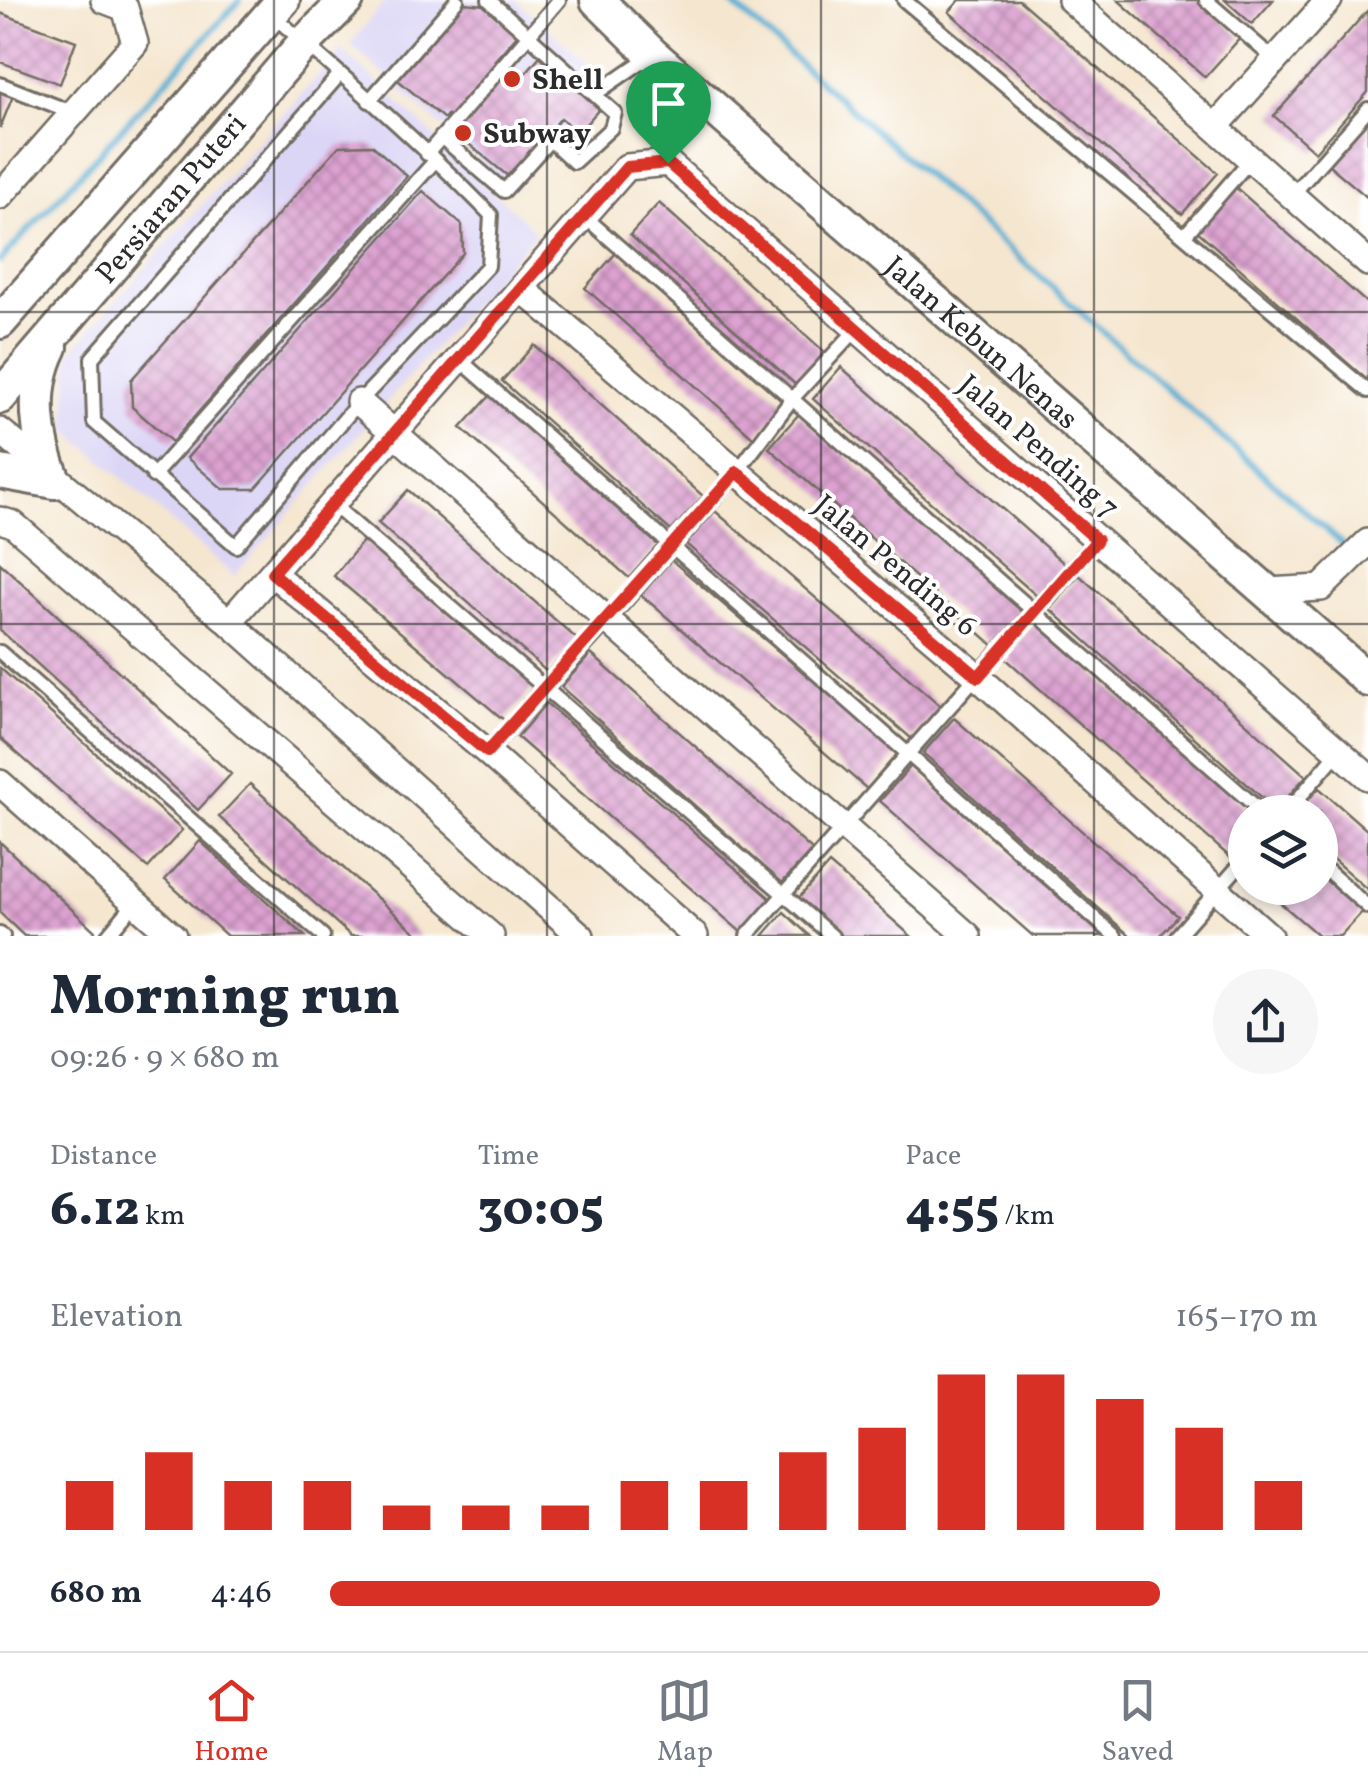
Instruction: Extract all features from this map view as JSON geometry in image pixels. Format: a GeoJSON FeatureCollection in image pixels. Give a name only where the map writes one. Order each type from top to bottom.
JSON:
{"type":"FeatureCollection","features":[{"type":"Feature","properties":{"kind":"street","name":"Persiaran Puteri"},"geometry":{"type":"LineString","coordinates":[[0,396],[304,42],[346,0]]}},
{"type":"Feature","properties":{"kind":"street","name":"Jalan Kebun Nenas"},"geometry":{"type":"LineString","coordinates":[[597,0],[652,54],[1368,680]]}},
{"type":"Feature","properties":{"kind":"street"},"geometry":{"type":"LineString","coordinates":[[1071,0],[1292,196],[1365,255]]}},
{"type":"Feature","properties":{"kind":"street"},"geometry":{"type":"LineString","coordinates":[[1215,127],[1329,0]]}},
{"type":"Feature","properties":{"kind":"street"},"geometry":{"type":"LineString","coordinates":[[1,193],[135,43],[114,4]]}},
{"type":"Feature","properties":{"kind":"street","name":"Persiaran Puteri"},"geometry":{"type":"LineString","coordinates":[[0,322],[277,7]]}},
{"type":"Feature","properties":{"kind":"street","name":"Jalan Pending 7"},"geometry":{"type":"LineString","coordinates":[[584,216],[627,167],[668,163],[1368,778]]}},
{"type":"Feature","properties":{"kind":"street"},"geometry":{"type":"LineString","coordinates":[[229,622],[584,216]]}},
{"type":"Feature","properties":{"kind":"street","name":"Jalan Pending 6"},"geometry":{"type":"LineString","coordinates":[[521,288],[978,677],[1269,936]]}},
{"type":"Feature","properties":{"kind":"street"},"geometry":{"type":"LineString","coordinates":[[55,482],[43,454],[38,422],[40,369],[59,330]]}},
{"type":"Feature","properties":{"kind":"street"},"geometry":{"type":"LineString","coordinates":[[359,402],[968,936]]}},
{"type":"Feature","properties":{"kind":"street"},"geometry":{"type":"LineString","coordinates":[[0,432],[55,482],[229,622],[581,936]]}},
{"type":"Feature","properties":{"kind":"street"},"geometry":{"type":"LineString","coordinates":[[0,472],[55,482]]}},
{"type":"Feature","properties":{"kind":"street"},"geometry":{"type":"LineString","coordinates":[[0,520],[13,524],[491,936]]}},
{"type":"Feature","properties":{"kind":"street"},"geometry":{"type":"LineString","coordinates":[[1268,591],[1321,588],[1368,542]]}},
{"type":"Feature","properties":{"kind":"street"},"geometry":{"type":"LineString","coordinates":[[272,573],[487,752],[695,936]]}},
{"type":"Feature","properties":{"kind":"street"},"geometry":{"type":"LineString","coordinates":[[0,783],[173,936]]}},
{"type":"Feature","properties":{"kind":"lane"},"geometry":{"type":"LineString","coordinates":[[370,101],[457,0]]}},
{"type":"Feature","properties":{"kind":"lane"},"geometry":{"type":"LineString","coordinates":[[442,137],[504,190],[550,140],[574,162],[611,128],[615,113],[489,0]]}},
{"type":"Feature","properties":{"kind":"lane"},"geometry":{"type":"LineString","coordinates":[[153,476],[431,158],[442,137],[559,0]]}},
{"type":"Feature","properties":{"kind":"lane"},"geometry":{"type":"LineString","coordinates":[[904,0],[1368,391]]}},
{"type":"Feature","properties":{"kind":"lane"},"geometry":{"type":"LineString","coordinates":[[1206,0],[1275,60]]}},
{"type":"Feature","properties":{"kind":"lane"},"geometry":{"type":"LineString","coordinates":[[277,7],[304,42],[340,74],[370,101],[491,215],[488,266],[359,402],[236,546],[94,422],[92,358],[340,74]]}},
{"type":"Feature","properties":{"kind":"lane"},"geometry":{"type":"LineString","coordinates":[[595,94],[652,54]]}},
{"type":"Feature","properties":{"kind":"lane"},"geometry":{"type":"LineString","coordinates":[[0,84],[74,113]]}},
{"type":"Feature","properties":{"kind":"lane"},"geometry":{"type":"LineString","coordinates":[[1292,196],[1368,110]]}},
{"type":"Feature","properties":{"kind":"lane"},"geometry":{"type":"LineString","coordinates":[[1185,236],[1251,159]]}},
{"type":"Feature","properties":{"kind":"lane"},"geometry":{"type":"LineString","coordinates":[[584,216],[1243,795]]}},
{"type":"Feature","properties":{"kind":"lane"},"geometry":{"type":"LineString","coordinates":[[487,752],[608,621],[737,472],[792,399],[856,330]]}},
{"type":"Feature","properties":{"kind":"lane"},"geometry":{"type":"LineString","coordinates":[[459,359],[1115,936]]}},
{"type":"Feature","properties":{"kind":"lane"},"geometry":{"type":"LineString","coordinates":[[332,504],[832,936]]}},
{"type":"Feature","properties":{"kind":"lane"},"geometry":{"type":"LineString","coordinates":[[747,936],[1097,540]]}},
{"type":"Feature","properties":{"kind":"lane"},"geometry":{"type":"LineString","coordinates":[[0,652],[323,936]]}},
{"type":"Feature","properties":{"kind":"lane"},"geometry":{"type":"LineString","coordinates":[[1301,795],[1339,751]]}},
{"type":"Feature","properties":{"kind":"lane"},"geometry":{"type":"LineString","coordinates":[[1177,936],[1228,878]]}},
{"type":"Feature","properties":{"kind":"lane"},"geometry":{"type":"LineString","coordinates":[[1338,880],[1368,907]]}},
{"type":"Feature","properties":{"kind":"lane"},"geometry":{"type":"LineString","coordinates":[[107,936],[135,903]]}},
{"type":"Feature","properties":{"kind":"shaded area"},"geometry":{"type":"Polygon","coordinates":[[[386,0],[516,0],[616,88],[568,149],[555,138],[513,191],[350,44],[386,0]]]}},
{"type":"Feature","properties":{"kind":"shaded area"},"geometry":{"type":"Polygon","coordinates":[[[342,49],[536,232],[234,576],[65,428],[70,352],[342,49]]]}},
{"type":"Feature","properties":{"kind":"building"},"geometry":{"type":"Polygon","coordinates":[[[960,0],[1019,0],[1218,173],[1182,214],[949,12],[960,0]]]}},
{"type":"Feature","properties":{"kind":"building"},"geometry":{"type":"Polygon","coordinates":[[[1118,0],[1199,0],[1241,37],[1205,77],[1118,0]]]}},
{"type":"Feature","properties":{"kind":"building"},"geometry":{"type":"Polygon","coordinates":[[[1225,0],[1273,0],[1252,24],[1225,0]]]}},
{"type":"Feature","properties":{"kind":"building"},"geometry":{"type":"Polygon","coordinates":[[[464,3],[484,5],[518,34],[495,60],[523,76],[540,56],[600,108],[578,133],[561,118],[509,177],[465,141],[447,115],[444,119],[398,80],[464,3]]]}},
{"type":"Feature","properties":{"kind":"building"},"geometry":{"type":"Polygon","coordinates":[[[1368,10],[1368,92],[1315,152],[1274,116],[1368,10]]]}},
{"type":"Feature","properties":{"kind":"building"},"geometry":{"type":"Polygon","coordinates":[[[0,13],[76,41],[60,84],[0,62],[0,13]]]}},
{"type":"Feature","properties":{"kind":"building"},"geometry":{"type":"Polygon","coordinates":[[[0,91],[13,96],[0,128],[0,91]]]}},
{"type":"Feature","properties":{"kind":"building"},"geometry":{"type":"Polygon","coordinates":[[[1368,117],[1368,198],[1328,164],[1368,117]]]}},
{"type":"Feature","properties":{"kind":"building"},"geometry":{"type":"Polygon","coordinates":[[[372,145],[407,176],[172,442],[132,407],[131,380],[339,146],[372,145]]]}},
{"type":"Feature","properties":{"kind":"building"},"geometry":{"type":"Polygon","coordinates":[[[1234,186],[1368,304],[1368,381],[1195,229],[1234,186]]]}},
{"type":"Feature","properties":{"kind":"building"},"geometry":{"type":"Polygon","coordinates":[[[423,191],[462,225],[463,253],[255,489],[223,489],[187,458],[423,191]]]}},
{"type":"Feature","properties":{"kind":"building"},"geometry":{"type":"Polygon","coordinates":[[[659,203],[828,355],[798,387],[630,235],[659,203]]]}},
{"type":"Feature","properties":{"kind":"building"},"geometry":{"type":"Polygon","coordinates":[[[616,253],[785,404],[754,438],[585,288],[616,253]]]}},
{"type":"Feature","properties":{"kind":"building"},"geometry":{"type":"Polygon","coordinates":[[[534,345],[703,496],[671,531],[502,381],[534,345]]]}},
{"type":"Feature","properties":{"kind":"building"},"geometry":{"type":"Polygon","coordinates":[[[841,367],[1066,565],[1038,597],[813,399],[841,367]]]}},
{"type":"Feature","properties":{"kind":"building"},"geometry":{"type":"Polygon","coordinates":[[[490,396],[658,545],[629,578],[461,428],[490,396]]]}},
{"type":"Feature","properties":{"kind":"building"},"geometry":{"type":"Polygon","coordinates":[[[799,414],[1024,613],[994,646],[769,448],[799,414]]]}},
{"type":"Feature","properties":{"kind":"building"},"geometry":{"type":"Polygon","coordinates":[[[408,490],[577,639],[547,672],[378,523],[408,490]]]}},
{"type":"Feature","properties":{"kind":"building"},"geometry":{"type":"Polygon","coordinates":[[[715,511],[941,706],[912,739],[686,544],[715,511]]]}},
{"type":"Feature","properties":{"kind":"building"},"geometry":{"type":"Polygon","coordinates":[[[364,540],[535,685],[505,721],[334,576],[364,540]]]}},
{"type":"Feature","properties":{"kind":"building"},"geometry":{"type":"Polygon","coordinates":[[[670,559],[898,753],[867,789],[640,594],[670,559]]]}},
{"type":"Feature","properties":{"kind":"building"},"geometry":{"type":"Polygon","coordinates":[[[0,563],[231,774],[198,810],[0,630],[0,563]]]}},
{"type":"Feature","properties":{"kind":"building"},"geometry":{"type":"Polygon","coordinates":[[[1079,575],[1306,776],[1289,795],[1259,795],[1050,609],[1079,575]]]}},
{"type":"Feature","properties":{"kind":"building"},"geometry":{"type":"Polygon","coordinates":[[[1036,622],[1232,795],[1228,795],[1228,855],[1005,658],[1036,622]]]}},
{"type":"Feature","properties":{"kind":"building"},"geometry":{"type":"Polygon","coordinates":[[[591,654],[812,850],[782,883],[561,687],[591,654]]]}},
{"type":"Feature","properties":{"kind":"building"},"geometry":{"type":"Polygon","coordinates":[[[0,668],[182,830],[148,868],[0,738],[0,668]]]}},
{"type":"Feature","properties":{"kind":"building"},"geometry":{"type":"Polygon","coordinates":[[[546,703],[771,899],[742,933],[517,737],[546,703]]]}},
{"type":"Feature","properties":{"kind":"building"},"geometry":{"type":"Polygon","coordinates":[[[954,718],[1178,916],[1160,936],[1130,936],[923,753],[954,718]]]}},
{"type":"Feature","properties":{"kind":"building"},"geometry":{"type":"Polygon","coordinates":[[[911,766],[1103,936],[1033,936],[880,801],[911,766]]]}},
{"type":"Feature","properties":{"kind":"building"},"geometry":{"type":"Polygon","coordinates":[[[250,784],[420,936],[351,936],[219,817],[250,784]]]}},
{"type":"Feature","properties":{"kind":"building"},"geometry":{"type":"Polygon","coordinates":[[[1338,805],[1368,831],[1368,890],[1338,864],[1338,805]]]}},
{"type":"Feature","properties":{"kind":"building"},"geometry":{"type":"Polygon","coordinates":[[[200,841],[305,936],[227,936],[165,880],[200,841]]]}},
{"type":"Feature","properties":{"kind":"building"},"geometry":{"type":"Polygon","coordinates":[[[0,842],[95,931],[91,936],[24,936],[0,913],[0,842]]]}},
{"type":"Feature","properties":{"kind":"building"},"geometry":{"type":"Polygon","coordinates":[[[829,864],[911,936],[842,936],[799,898],[829,864]]]}},
{"type":"Feature","properties":{"kind":"building"},"geometry":{"type":"Polygon","coordinates":[[[1338,891],[1362,912],[1340,936],[1319,936],[1283,905],[1338,905],[1338,891]]]}},
{"type":"Feature","properties":{"kind":"building"},"geometry":{"type":"Polygon","coordinates":[[[784,912],[798,925],[810,936],[763,936],[784,912]]]}},
{"type":"Feature","properties":{"kind":"waterway"},"geometry":{"type":"LineString","coordinates":[[0,261],[240,0]]}},
{"type":"Feature","properties":{"kind":"waterway"},"geometry":{"type":"LineString","coordinates":[[728,0],[1349,550]]}},
{"type":"Feature","properties":{"kind":"place","name":"Shell"},"geometry":{"type":"Point","coordinates":[512,79]}},
{"type":"Feature","properties":{"kind":"place","name":"Subway"},"geometry":{"type":"Point","coordinates":[463,133]}},
{"type":"Feature","properties":{"kind":"route"},"geometry":{"type":"LineString","coordinates":[[668,163],[1097,540],[978,677],[737,472],[608,621],[487,752],[272,573],[627,167],[668,163]]}}]}
